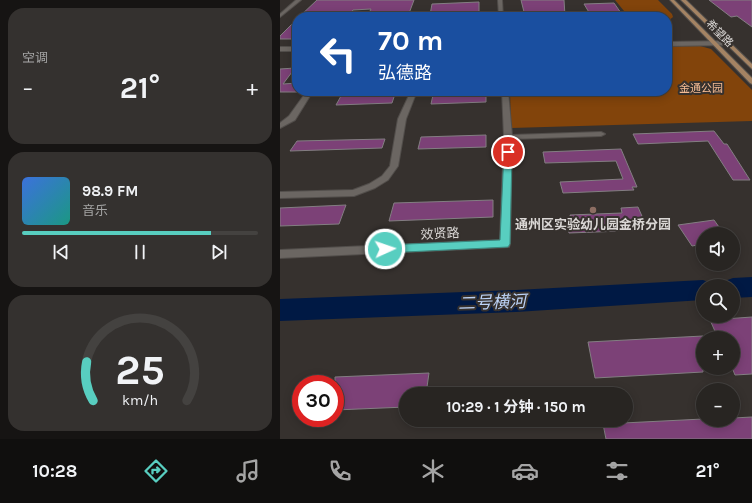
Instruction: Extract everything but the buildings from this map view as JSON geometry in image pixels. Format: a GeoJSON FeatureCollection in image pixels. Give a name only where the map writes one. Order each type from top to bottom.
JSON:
{"type":"FeatureCollection","features":[{"type":"Feature","properties":{"kind":"main road","name":"希望路"},"geometry":{"type":"LineString","coordinates":[[672,0],[714,41],[752,82]]}},
{"type":"Feature","properties":{"kind":"main road","name":"希望路"},"geometry":{"type":"LineString","coordinates":[[683,0],[752,66]]}},
{"type":"Feature","properties":{"kind":"street"},"geometry":{"type":"LineString","coordinates":[[280,16],[300,0]]}},
{"type":"Feature","properties":{"kind":"street"},"geometry":{"type":"LineString","coordinates":[[500,0],[501,12]]}},
{"type":"Feature","properties":{"kind":"street"},"geometry":{"type":"LineString","coordinates":[[672,40],[726,41]]}},
{"type":"Feature","properties":{"kind":"street"},"geometry":{"type":"LineString","coordinates":[[672,44],[714,41]]}},
{"type":"Feature","properties":{"kind":"street"},"geometry":{"type":"LineString","coordinates":[[280,49],[292,49]]}},
{"type":"Feature","properties":{"kind":"street"},"geometry":{"type":"LineString","coordinates":[[280,53],[292,52]]}},
{"type":"Feature","properties":{"kind":"street"},"geometry":{"type":"LineString","coordinates":[[280,126],[292,118],[307,96]]}},
{"type":"Feature","properties":{"kind":"street"},"geometry":{"type":"LineString","coordinates":[[280,195],[354,193],[372,186],[385,178],[394,166],[402,119],[412,96]]}},
{"type":"Feature","properties":{"kind":"street"},"geometry":{"type":"LineString","coordinates":[[505,96],[508,137],[601,134]]}},
{"type":"Feature","properties":{"kind":"street","name":"效贤路"},"geometry":{"type":"LineString","coordinates":[[280,254],[505,244],[508,137]]}},
{"type":"Feature","properties":{"kind":"green space"},"geometry":{"type":"Polygon","coordinates":[[[615,0],[658,0],[670,12],[625,12],[615,0]]]}},
{"type":"Feature","properties":{"kind":"green space","name":"金通公园"},"geometry":{"type":"Polygon","coordinates":[[[693,44],[711,49],[752,90],[752,121],[511,128],[510,96],[672,96],[672,45],[693,44]]]}},
{"type":"Feature","properties":{"kind":"waterway","name":"二号横河"},"geometry":{"type":"LineString","coordinates":[[740,288],[752,287]]}},
{"type":"Feature","properties":{"kind":"waterway","name":"二号横河"},"geometry":{"type":"LineString","coordinates":[[280,310],[516,301],[696,290]]}},
{"type":"Feature","properties":{"kind":"place","name":"通州区实验幼儿园金桥分园"},"geometry":{"type":"Point","coordinates":[593,210]}},
{"type":"Feature","properties":{"kind":"route"},"geometry":{"type":"LineString","coordinates":[[385,249],[505,244],[508,152]]}}]}
